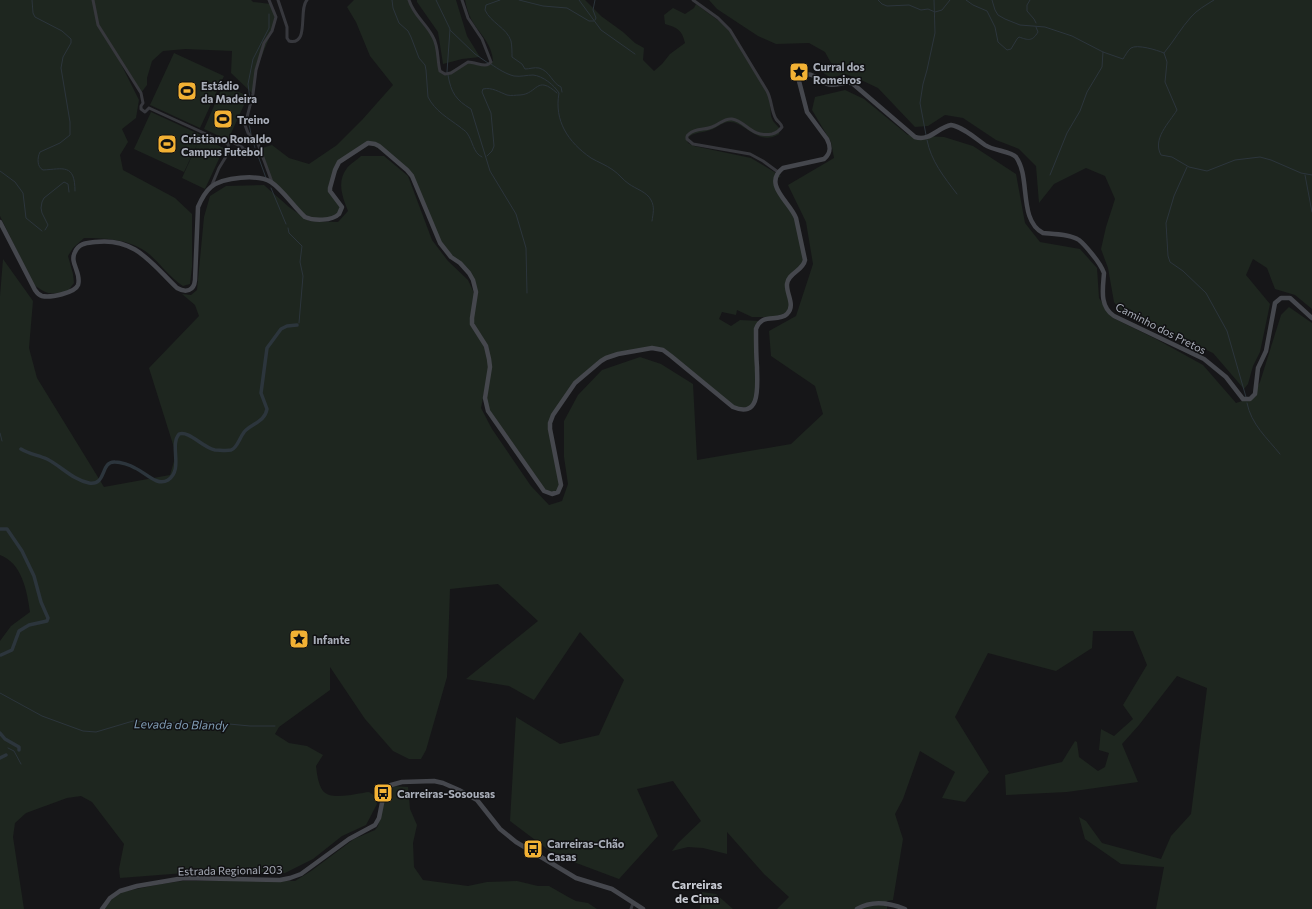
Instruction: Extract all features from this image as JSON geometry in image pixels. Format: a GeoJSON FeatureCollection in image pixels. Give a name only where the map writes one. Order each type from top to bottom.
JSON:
{"type":"FeatureCollection","features":[{"type":"Feature","properties":{"kind":"main road","name":"Caminho dos Pretos"},"geometry":{"type":"LineString","coordinates":[[778,172],[783,168],[824,159],[828,156],[830,149],[830,144],[827,139],[806,112],[798,81],[801,76],[807,74],[831,85],[848,82],[852,83],[915,137],[926,138],[952,124],[961,128],[989,148],[1012,154],[1018,161],[1024,179],[1028,211],[1034,225],[1043,233],[1071,237],[1084,244],[1100,263],[1104,273],[1103,301],[1108,311],[1114,316],[1204,359],[1226,377],[1243,399],[1250,399],[1255,394],[1256,374],[1266,351],[1274,307],[1278,300],[1281,298],[1292,299],[1312,318]]}},
{"type":"Feature","properties":{"kind":"main road"},"geometry":{"type":"LineString","coordinates":[[0,222],[34,290],[41,296],[64,294],[76,288],[79,281],[73,261],[76,250],[78,247],[86,243],[102,241],[121,242],[136,249],[146,257],[176,288],[184,291],[191,289],[195,283],[198,207],[211,186],[221,182],[251,177],[261,178],[272,183],[305,217],[317,219],[333,217],[339,214],[342,207],[330,191],[335,170],[339,162],[363,145],[368,143],[375,144],[407,170],[416,184],[440,243],[451,257],[460,263],[469,273],[473,280],[476,292],[472,324],[486,346],[490,367],[485,398],[488,410],[544,491],[552,494],[558,492],[561,485],[550,428],[551,419],[575,383],[596,364],[606,358],[647,348],[658,348],[671,356],[733,406],[742,410],[753,405],[758,391],[756,329],[763,320],[780,317],[788,312],[791,306],[787,282],[793,274],[801,269],[805,262],[794,212],[777,190],[775,185],[778,172]]}},
{"type":"Feature","properties":{"kind":"main road","name":"Estrada Regional 203"},"geometry":{"type":"LineString","coordinates":[[102,909],[110,898],[120,891],[137,886],[172,880],[190,878],[280,880],[294,877],[301,874],[349,839],[375,825],[379,818],[384,793],[391,785],[402,782],[421,781],[443,783],[472,796],[481,803],[500,829],[516,842],[576,878],[612,889],[643,909]]}},
{"type":"Feature","properties":{"kind":"main road"},"geometry":{"type":"LineString","coordinates":[[857,909],[866,905],[877,904],[888,904],[905,909]]}},
{"type":"Feature","properties":{"kind":"street"},"geometry":{"type":"LineString","coordinates":[[93,0],[98,25],[141,93],[143,103],[141,106],[142,111],[146,112],[149,108]]}},
{"type":"Feature","properties":{"kind":"street"},"geometry":{"type":"LineString","coordinates":[[269,0],[276,17],[272,31],[264,43],[258,63],[253,94],[245,125],[248,133],[258,144],[272,183]]}},
{"type":"Feature","properties":{"kind":"street"},"geometry":{"type":"LineString","coordinates":[[278,0],[287,27],[287,38],[292,42],[298,40],[301,36],[303,8],[307,0]]}},
{"type":"Feature","properties":{"kind":"street"},"geometry":{"type":"LineString","coordinates":[[409,0],[412,9],[435,39],[440,71],[445,74],[451,73],[468,62],[474,62],[483,66],[489,64],[491,60],[482,39],[468,18],[462,0]]}},
{"type":"Feature","properties":{"kind":"street"},"geometry":{"type":"LineString","coordinates":[[693,0],[718,18],[730,30],[770,96],[773,112],[782,127],[778,131],[765,135],[750,130],[737,120],[727,119],[711,128],[690,132],[687,139],[693,144],[750,154],[778,172]]}},
{"type":"Feature","properties":{"kind":"street"},"geometry":{"type":"LineString","coordinates":[[143,103],[148,104],[149,108],[228,144],[232,142],[242,147],[243,150],[262,153]]}},
{"type":"Feature","properties":{"kind":"street"},"geometry":{"type":"LineString","coordinates":[[228,144],[230,150],[238,154],[243,150]]}},
{"type":"Feature","properties":{"kind":"street"},"geometry":{"type":"LineString","coordinates":[[211,186],[219,168],[230,150]]}},
{"type":"Feature","properties":{"kind":"street"},"geometry":{"type":"LineString","coordinates":[[631,909],[633,902]]}},
{"type":"Feature","properties":{"kind":"shaded area"},"geometry":{"type":"Polygon","coordinates":[[[0,0],[251,0],[253,2],[271,4],[276,17],[272,31],[256,70],[253,94],[231,73],[232,51],[185,49],[163,51],[152,61],[147,78],[147,85],[141,93],[118,58],[139,100],[136,118],[122,129],[128,142],[120,155],[123,170],[175,198],[192,214],[192,267],[190,284],[183,286],[173,279],[149,254],[134,245],[118,240],[84,238],[73,248],[68,256],[74,283],[68,291],[49,293],[33,284],[0,216],[0,0]]]}},
{"type":"Feature","properties":{"kind":"shaded area"},"geometry":{"type":"Polygon","coordinates":[[[354,0],[409,0],[412,9],[435,39],[440,71],[445,74],[468,62],[483,66],[493,61],[489,45],[472,21],[465,0],[585,0],[601,16],[635,43],[644,48],[643,60],[654,71],[670,54],[685,43],[679,30],[665,24],[664,15],[673,8],[685,14],[694,8],[696,4],[727,27],[769,93],[771,116],[773,121],[780,129],[779,134],[765,138],[758,136],[736,123],[727,122],[710,130],[693,134],[687,139],[688,143],[694,146],[751,158],[781,176],[775,180],[775,185],[794,212],[805,260],[790,277],[787,291],[790,301],[788,312],[772,318],[752,317],[737,310],[736,315],[722,312],[719,319],[731,326],[740,320],[760,321],[756,329],[757,397],[749,408],[733,407],[663,350],[640,349],[603,361],[583,375],[575,384],[550,423],[560,489],[555,494],[544,491],[486,406],[489,367],[481,408],[492,429],[531,486],[549,505],[562,501],[568,484],[564,457],[564,421],[578,395],[602,370],[640,357],[661,364],[693,384],[697,460],[791,444],[823,414],[815,386],[771,356],[769,331],[796,316],[813,264],[806,222],[788,185],[834,158],[831,142],[812,110],[815,97],[845,90],[864,99],[908,135],[944,137],[973,146],[1016,174],[1025,223],[1040,242],[1080,249],[1097,268],[1099,298],[1113,318],[1156,339],[1203,365],[1236,403],[1251,398],[1260,382],[1281,315],[1289,307],[1312,323],[1312,909],[1156,909],[1164,867],[1121,864],[1085,839],[1079,817],[1086,821],[1102,843],[1161,859],[1171,836],[1191,814],[1207,688],[1177,676],[1139,725],[1122,744],[1138,782],[1067,792],[1006,795],[1005,775],[1062,762],[1075,741],[1077,742],[1079,757],[1098,771],[1105,767],[1109,753],[1099,750],[1101,729],[1114,736],[1133,719],[1123,705],[1147,665],[1133,631],[1093,631],[1092,648],[1056,671],[988,653],[955,717],[989,772],[965,802],[942,798],[955,772],[920,751],[903,799],[895,814],[903,839],[893,900],[887,901],[887,909],[777,909],[789,897],[764,874],[727,832],[727,854],[703,848],[688,847],[672,851],[678,843],[701,821],[673,781],[637,789],[658,836],[619,879],[555,855],[510,821],[516,717],[560,744],[599,735],[624,680],[580,632],[534,700],[509,686],[466,679],[538,621],[498,584],[450,589],[447,677],[426,750],[421,759],[409,759],[393,751],[365,719],[330,667],[330,690],[279,727],[275,734],[289,743],[307,746],[323,755],[316,766],[320,785],[323,791],[327,794],[338,796],[369,792],[375,796],[377,804],[366,825],[342,836],[313,859],[285,873],[211,871],[120,878],[119,869],[124,844],[92,802],[81,796],[67,798],[26,813],[15,823],[13,837],[24,909],[0,909],[0,641],[11,626],[30,612],[25,587],[18,571],[14,564],[0,555],[0,296],[3,259],[33,301],[29,348],[37,378],[104,487],[170,475],[176,454],[149,368],[199,316],[195,305],[182,294],[191,295],[197,290],[204,217],[210,196],[226,186],[264,185],[289,207],[309,221],[338,222],[348,211],[341,184],[347,168],[361,156],[384,156],[408,176],[432,240],[448,261],[468,280],[475,295],[469,273],[444,250],[407,170],[385,152],[368,143],[343,158],[330,186],[341,210],[333,217],[317,219],[301,213],[278,191],[272,183],[259,149],[272,145],[289,158],[309,164],[337,145],[362,120],[393,85],[370,56],[356,22],[347,7],[354,0]]]}},
{"type":"Feature","properties":{"kind":"shaded area"},"geometry":{"type":"Polygon","coordinates":[[[417,0],[456,0],[467,36],[480,57],[462,59],[443,64],[438,32],[417,0]]]}},
{"type":"Feature","properties":{"kind":"shaded area"},"geometry":{"type":"Polygon","coordinates":[[[709,0],[1312,0],[1312,309],[1295,295],[1275,289],[1267,268],[1253,259],[1246,275],[1270,304],[1260,352],[1253,366],[1248,384],[1244,389],[1213,353],[1121,311],[1114,302],[1108,268],[1101,249],[1115,199],[1105,176],[1086,168],[1054,184],[1039,203],[1036,166],[1019,149],[996,140],[963,118],[945,115],[928,126],[915,127],[878,88],[845,74],[831,78],[822,72],[831,63],[825,52],[809,43],[776,44],[758,36],[717,9],[709,0]]]}},
{"type":"Feature","properties":{"kind":"shaded area","name":"Estádio da Madeira"},"geometry":{"type":"Polygon","coordinates":[[[174,53],[224,76],[200,128],[150,105],[174,53]]]}},
{"type":"Feature","properties":{"kind":"shaded area","name":"Treino"},"geometry":{"type":"Polygon","coordinates":[[[223,85],[248,96],[228,140],[204,129],[223,85]]]}},
{"type":"Feature","properties":{"kind":"shaded area","name":"Cristiano Ronaldo Campus Futebol"},"geometry":{"type":"Polygon","coordinates":[[[151,112],[201,135],[200,137],[224,148],[205,189],[182,178],[200,138],[184,172],[134,149],[151,112]]]}},
{"type":"Feature","properties":{"kind":"shaded area"},"geometry":{"type":"Polygon","coordinates":[[[392,786],[408,787],[410,809],[417,825],[413,843],[414,867],[423,880],[468,886],[487,882],[517,881],[538,886],[549,886],[576,901],[588,903],[597,909],[104,909],[113,898],[122,892],[161,884],[182,881],[295,881],[354,839],[375,830],[378,826],[386,793],[392,786]]]}},
{"type":"Feature","properties":{"kind":"shaded area"},"geometry":{"type":"Polygon","coordinates":[[[702,892],[716,894],[733,909],[700,909],[702,892]]]}},
{"type":"Feature","properties":{"kind":"waterway"},"geometry":{"type":"LineString","coordinates":[[32,0],[33,13],[35,17],[62,31],[71,39],[71,43],[63,57],[61,68],[70,122],[70,135],[60,143],[40,152],[38,160],[39,165],[43,170],[62,169],[70,172],[73,176],[75,191]]}},
{"type":"Feature","properties":{"kind":"waterway"},"geometry":{"type":"LineString","coordinates":[[392,0],[393,8],[399,23],[408,31],[419,58],[425,65],[428,97],[438,110],[466,132],[475,150],[482,157]]}},
{"type":"Feature","properties":{"kind":"waterway"},"geometry":{"type":"LineString","coordinates":[[436,0],[450,29],[447,72]]}},
{"type":"Feature","properties":{"kind":"waterway"},"geometry":{"type":"LineString","coordinates":[[500,0],[486,5],[485,10],[509,36],[511,41],[512,57],[522,64],[525,69],[539,68],[546,72],[555,83],[561,87],[562,92]]}},
{"type":"Feature","properties":{"kind":"waterway"},"geometry":{"type":"LineString","coordinates":[[519,0],[543,6],[567,8],[589,21],[594,21]]}},
{"type":"Feature","properties":{"kind":"waterway"},"geometry":{"type":"LineString","coordinates":[[579,0],[601,30],[635,54]]}},
{"type":"Feature","properties":{"kind":"waterway"},"geometry":{"type":"LineString","coordinates":[[595,0],[593,10],[596,18],[595,20]]}},
{"type":"Feature","properties":{"kind":"waterway"},"geometry":{"type":"LineString","coordinates":[[878,0],[887,6],[909,5],[921,10],[928,9],[935,12],[942,10],[950,0]]}},
{"type":"Feature","properties":{"kind":"waterway"},"geometry":{"type":"LineString","coordinates":[[926,135],[920,103],[935,33],[934,0]]}},
{"type":"Feature","properties":{"kind":"waterway"},"geometry":{"type":"LineString","coordinates":[[966,0],[987,11],[995,27],[998,42],[1007,50],[1011,49],[1019,37],[1032,39],[1038,32],[1036,27]]}},
{"type":"Feature","properties":{"kind":"waterway"},"geometry":{"type":"LineString","coordinates":[[992,0],[998,15],[1005,19],[1020,25],[1045,27],[1072,36],[1103,52],[1123,59],[1129,50],[1134,47],[1147,48],[1164,53],[1167,62],[1165,82],[1177,110],[1160,137],[1159,149],[1161,155],[1172,157],[1189,167],[1207,171],[1235,160],[1260,157],[1271,160],[1301,173],[1312,175]]}},
{"type":"Feature","properties":{"kind":"waterway"},"geometry":{"type":"LineString","coordinates":[[1030,0],[1027,5],[1027,11],[1036,23]]}},
{"type":"Feature","properties":{"kind":"waterway"},"geometry":{"type":"LineString","coordinates":[[1164,53],[1193,14],[1214,0]]}},
{"type":"Feature","properties":{"kind":"waterway"},"geometry":{"type":"LineString","coordinates":[[250,99],[248,84],[253,59],[269,28],[269,14]]}},
{"type":"Feature","properties":{"kind":"waterway"},"geometry":{"type":"LineString","coordinates":[[450,30],[475,54],[488,63]]}},
{"type":"Feature","properties":{"kind":"waterway"},"geometry":{"type":"LineString","coordinates":[[1050,175],[1067,133],[1080,111],[1087,92],[1102,67],[1103,52]]}},
{"type":"Feature","properties":{"kind":"waterway"},"geometry":{"type":"LineString","coordinates":[[491,64],[514,76],[533,75],[548,81],[559,93],[559,113],[564,130],[569,138],[591,158],[610,168],[629,184],[647,195],[653,205],[652,221]]}},
{"type":"Feature","properties":{"kind":"waterway"},"geometry":{"type":"LineString","coordinates":[[448,75],[455,95],[471,109],[490,171],[516,214],[526,248],[527,293]]}},
{"type":"Feature","properties":{"kind":"waterway"},"geometry":{"type":"LineString","coordinates":[[487,156],[492,151],[494,146],[491,113],[482,92],[483,89],[492,89],[509,95],[520,95],[530,92],[537,86],[545,85],[557,93]]}},
{"type":"Feature","properties":{"kind":"waterway"},"geometry":{"type":"LineString","coordinates":[[248,119],[251,134]]}},
{"type":"Feature","properties":{"kind":"waterway"},"geometry":{"type":"LineString","coordinates":[[927,140],[935,162],[957,194]]}},
{"type":"Feature","properties":{"kind":"waterway"},"geometry":{"type":"LineString","coordinates":[[253,141],[255,148]]}},
{"type":"Feature","properties":{"kind":"waterway"},"geometry":{"type":"LineString","coordinates":[[257,153],[266,178]]}},
{"type":"Feature","properties":{"kind":"waterway"},"geometry":{"type":"LineString","coordinates":[[1187,167],[1174,196],[1166,223],[1168,256],[1170,262],[1183,271],[1206,293],[1227,331],[1246,397]]}},
{"type":"Feature","properties":{"kind":"waterway"},"geometry":{"type":"LineString","coordinates":[[0,171],[15,182],[23,193],[26,218],[42,231]]}},
{"type":"Feature","properties":{"kind":"waterway"},"geometry":{"type":"LineString","coordinates":[[1305,175],[1312,212]]}},
{"type":"Feature","properties":{"kind":"waterway"},"geometry":{"type":"LineString","coordinates":[[45,230],[48,225],[41,208],[44,198],[64,182],[68,184],[69,192]]}},
{"type":"Feature","properties":{"kind":"waterway"},"geometry":{"type":"LineString","coordinates":[[271,188],[286,224]]}},
{"type":"Feature","properties":{"kind":"waterway"},"geometry":{"type":"LineString","coordinates":[[288,228],[289,233],[302,246],[300,262],[303,276],[299,323]]}},
{"type":"Feature","properties":{"kind":"waterway"},"geometry":{"type":"LineString","coordinates":[[21,449],[47,459],[72,476],[89,483],[99,481],[107,465],[115,462],[131,466],[155,480],[164,482],[173,475],[175,470],[175,445],[179,434],[183,433],[192,437],[210,449],[231,450],[235,447],[246,430],[264,416],[267,409],[261,393],[267,348],[281,329],[287,326],[297,325]]}},
{"type":"Feature","properties":{"kind":"waterway"},"geometry":{"type":"LineString","coordinates":[[1247,403],[1252,418],[1280,454]]}},
{"type":"Feature","properties":{"kind":"waterway"},"geometry":{"type":"LineString","coordinates":[[0,433],[2,441]]}},
{"type":"Feature","properties":{"kind":"waterway"},"geometry":{"type":"LineString","coordinates":[[0,529],[7,529],[22,551],[34,576],[41,602],[48,618],[47,621],[29,625],[19,631],[12,650],[1,655]]}},
{"type":"Feature","properties":{"kind":"waterway","name":"Levada do Blandy"},"geometry":{"type":"LineString","coordinates":[[0,693],[42,716],[83,731],[96,732],[133,721],[167,723],[208,722],[250,726],[275,726]]}},
{"type":"Feature","properties":{"kind":"waterway"},"geometry":{"type":"LineString","coordinates":[[0,733],[5,739],[19,747],[19,750]]}},
{"type":"Feature","properties":{"kind":"waterway"},"geometry":{"type":"LineString","coordinates":[[8,748],[14,751],[21,764]]}},
{"type":"Feature","properties":{"kind":"waterway"},"geometry":{"type":"LineString","coordinates":[[0,758],[6,755]]}},
{"type":"Feature","properties":{"kind":"place","name":"Curral dos Romeiros"},"geometry":{"type":"Point","coordinates":[799,72]}},
{"type":"Feature","properties":{"kind":"place","name":"Estádio da Madeira"},"geometry":{"type":"Point","coordinates":[187,91]}},
{"type":"Feature","properties":{"kind":"place","name":"Treino"},"geometry":{"type":"Point","coordinates":[223,119]}},
{"type":"Feature","properties":{"kind":"place","name":"Cristiano Ronaldo Campus Futebol"},"geometry":{"type":"Point","coordinates":[167,144]}},
{"type":"Feature","properties":{"kind":"place","name":"Infante"},"geometry":{"type":"Point","coordinates":[299,639]}},
{"type":"Feature","properties":{"kind":"place","name":"Carreiras-Sosousas"},"geometry":{"type":"Point","coordinates":[383,793]}},
{"type":"Feature","properties":{"kind":"place","name":"Carreiras-Chão Casas"},"geometry":{"type":"Point","coordinates":[533,849]}},
{"type":"Feature","properties":{"kind":"district","name":"Carreiras de Cima"},"geometry":{"type":"Point","coordinates":[697,891]}}]}
